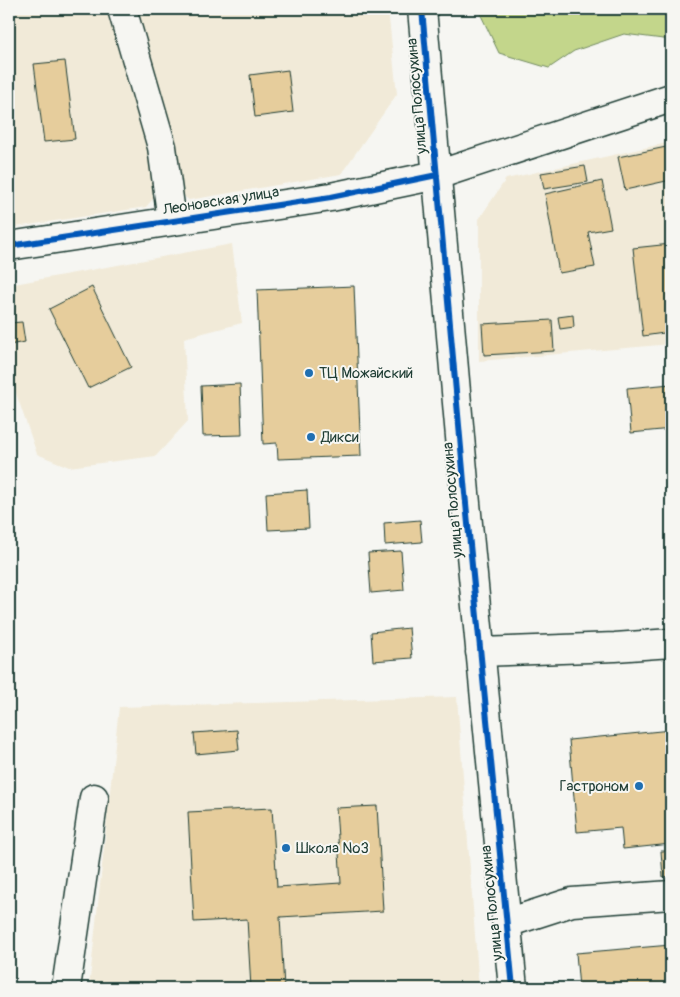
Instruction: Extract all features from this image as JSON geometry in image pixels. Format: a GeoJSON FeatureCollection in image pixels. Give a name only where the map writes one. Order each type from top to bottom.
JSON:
{"type":"FeatureCollection","features":[{"type":"Feature","properties":{"kind":"street"},"geometry":{"type":"LineString","coordinates":[[122,9],[162,147],[172,221]]}},
{"type":"Feature","properties":{"kind":"street","name":"улица Полосухина"},"geometry":{"type":"LineString","coordinates":[[422,9],[480,652],[513,988]]}},
{"type":"Feature","properties":{"kind":"street","name":"Леоновская улица"},"geometry":{"type":"LineString","coordinates":[[9,246],[331,197],[437,175],[671,98]]}},
{"type":"Feature","properties":{"kind":"street"},"geometry":{"type":"LineString","coordinates":[[480,652],[671,643]]}},
{"type":"Feature","properties":{"kind":"street"},"geometry":{"type":"LineString","coordinates":[[66,988],[94,798]]}},
{"type":"Feature","properties":{"kind":"street"},"geometry":{"type":"LineString","coordinates":[[507,923],[572,902],[671,895]]}},
{"type":"Feature","properties":{"kind":"shaded area"},"geometry":{"type":"Polygon","coordinates":[[[9,9],[388,9],[397,94],[341,174],[189,200],[175,190],[159,192],[146,207],[9,228],[9,9]]]}},
{"type":"Feature","properties":{"kind":"shaded area"},"geometry":{"type":"Polygon","coordinates":[[[671,142],[671,344],[479,361],[479,219],[506,179],[671,142]]]}},
{"type":"Feature","properties":{"kind":"shaded area"},"geometry":{"type":"Polygon","coordinates":[[[232,244],[242,323],[184,338],[188,421],[156,456],[69,467],[37,454],[9,373],[9,285],[232,244]]]}},
{"type":"Feature","properties":{"kind":"shaded area","name":"Школа №3"},"geometry":{"type":"Polygon","coordinates":[[[457,697],[479,988],[89,988],[119,707],[457,697]]]}},
{"type":"Feature","properties":{"kind":"green space"},"geometry":{"type":"Polygon","coordinates":[[[507,9],[671,9],[671,40],[624,34],[574,51],[549,68],[499,53],[479,11],[507,9]]]}},
{"type":"Feature","properties":{"kind":"building"},"geometry":{"type":"Polygon","coordinates":[[[65,61],[75,139],[44,142],[34,64],[65,61]]]}},
{"type":"Feature","properties":{"kind":"building"},"geometry":{"type":"Polygon","coordinates":[[[288,70],[293,112],[255,117],[250,75],[288,70]]]}},
{"type":"Feature","properties":{"kind":"building"},"geometry":{"type":"Polygon","coordinates":[[[671,146],[671,180],[625,190],[618,157],[671,146]]]}},
{"type":"Feature","properties":{"kind":"building"},"geometry":{"type":"Polygon","coordinates":[[[585,166],[588,182],[544,189],[541,173],[585,166]]]}},
{"type":"Feature","properties":{"kind":"building"},"geometry":{"type":"Polygon","coordinates":[[[602,181],[611,228],[588,232],[595,267],[559,273],[545,194],[602,181]]]}},
{"type":"Feature","properties":{"kind":"building"},"geometry":{"type":"Polygon","coordinates":[[[671,244],[671,332],[643,336],[633,248],[671,244]]]}},
{"type":"Feature","properties":{"kind":"building"},"geometry":{"type":"Polygon","coordinates":[[[354,286],[361,456],[278,459],[277,443],[263,444],[257,290],[354,286]]]}},
{"type":"Feature","properties":{"kind":"building"},"geometry":{"type":"Polygon","coordinates":[[[92,287],[131,367],[88,388],[49,309],[92,287]]]}},
{"type":"Feature","properties":{"kind":"building"},"geometry":{"type":"Polygon","coordinates":[[[573,315],[574,327],[560,329],[558,317],[573,315]]]}},
{"type":"Feature","properties":{"kind":"building"},"geometry":{"type":"Polygon","coordinates":[[[552,320],[554,351],[484,355],[482,324],[552,320]]]}},
{"type":"Feature","properties":{"kind":"building"},"geometry":{"type":"Polygon","coordinates":[[[22,322],[25,342],[9,345],[9,323],[22,322]]]}},
{"type":"Feature","properties":{"kind":"building"},"geometry":{"type":"Polygon","coordinates":[[[240,384],[242,435],[203,436],[201,386],[240,384]]]}},
{"type":"Feature","properties":{"kind":"building"},"geometry":{"type":"Polygon","coordinates":[[[671,384],[671,429],[631,433],[627,388],[671,384]]]}},
{"type":"Feature","properties":{"kind":"building"},"geometry":{"type":"Polygon","coordinates":[[[307,490],[309,528],[268,530],[266,493],[307,490]]]}},
{"type":"Feature","properties":{"kind":"building"},"geometry":{"type":"Polygon","coordinates":[[[420,520],[422,542],[385,545],[384,523],[420,520]]]}},
{"type":"Feature","properties":{"kind":"building"},"geometry":{"type":"Polygon","coordinates":[[[401,551],[404,590],[371,593],[368,553],[401,551]]]}},
{"type":"Feature","properties":{"kind":"building"},"geometry":{"type":"Polygon","coordinates":[[[409,628],[412,658],[373,661],[371,632],[409,628]]]}},
{"type":"Feature","properties":{"kind":"building"},"geometry":{"type":"Polygon","coordinates":[[[237,730],[239,750],[196,754],[194,733],[237,730]]]}},
{"type":"Feature","properties":{"kind":"building"},"geometry":{"type":"Polygon","coordinates":[[[671,730],[671,844],[623,849],[621,828],[577,832],[569,740],[671,730]]]}},
{"type":"Feature","properties":{"kind":"building"},"geometry":{"type":"Polygon","coordinates":[[[377,806],[383,911],[280,917],[284,988],[251,988],[247,919],[194,922],[188,812],[272,808],[277,887],[341,883],[336,808],[377,806]]]}},
{"type":"Feature","properties":{"kind":"building"},"geometry":{"type":"Polygon","coordinates":[[[661,851],[671,851],[671,876],[663,877],[661,851]]]}},
{"type":"Feature","properties":{"kind":"building"},"geometry":{"type":"Polygon","coordinates":[[[671,945],[671,988],[579,988],[576,953],[671,945]]]}},
{"type":"Feature","properties":{"kind":"cycle path"},"geometry":{"type":"LineString","coordinates":[[422,9],[465,493],[513,988]]}},
{"type":"Feature","properties":{"kind":"cycle path"},"geometry":{"type":"LineString","coordinates":[[9,246],[331,197],[437,175]]}},
{"type":"Feature","properties":{"kind":"place","name":"ТЦ Можайский"},"geometry":{"type":"Point","coordinates":[309,373]}},
{"type":"Feature","properties":{"kind":"place","name":"Дикси"},"geometry":{"type":"Point","coordinates":[311,437]}},
{"type":"Feature","properties":{"kind":"place","name":"Гастроном"},"geometry":{"type":"Point","coordinates":[639,786]}},
{"type":"Feature","properties":{"kind":"place","name":"Школа №3"},"geometry":{"type":"Point","coordinates":[286,848]}}]}
